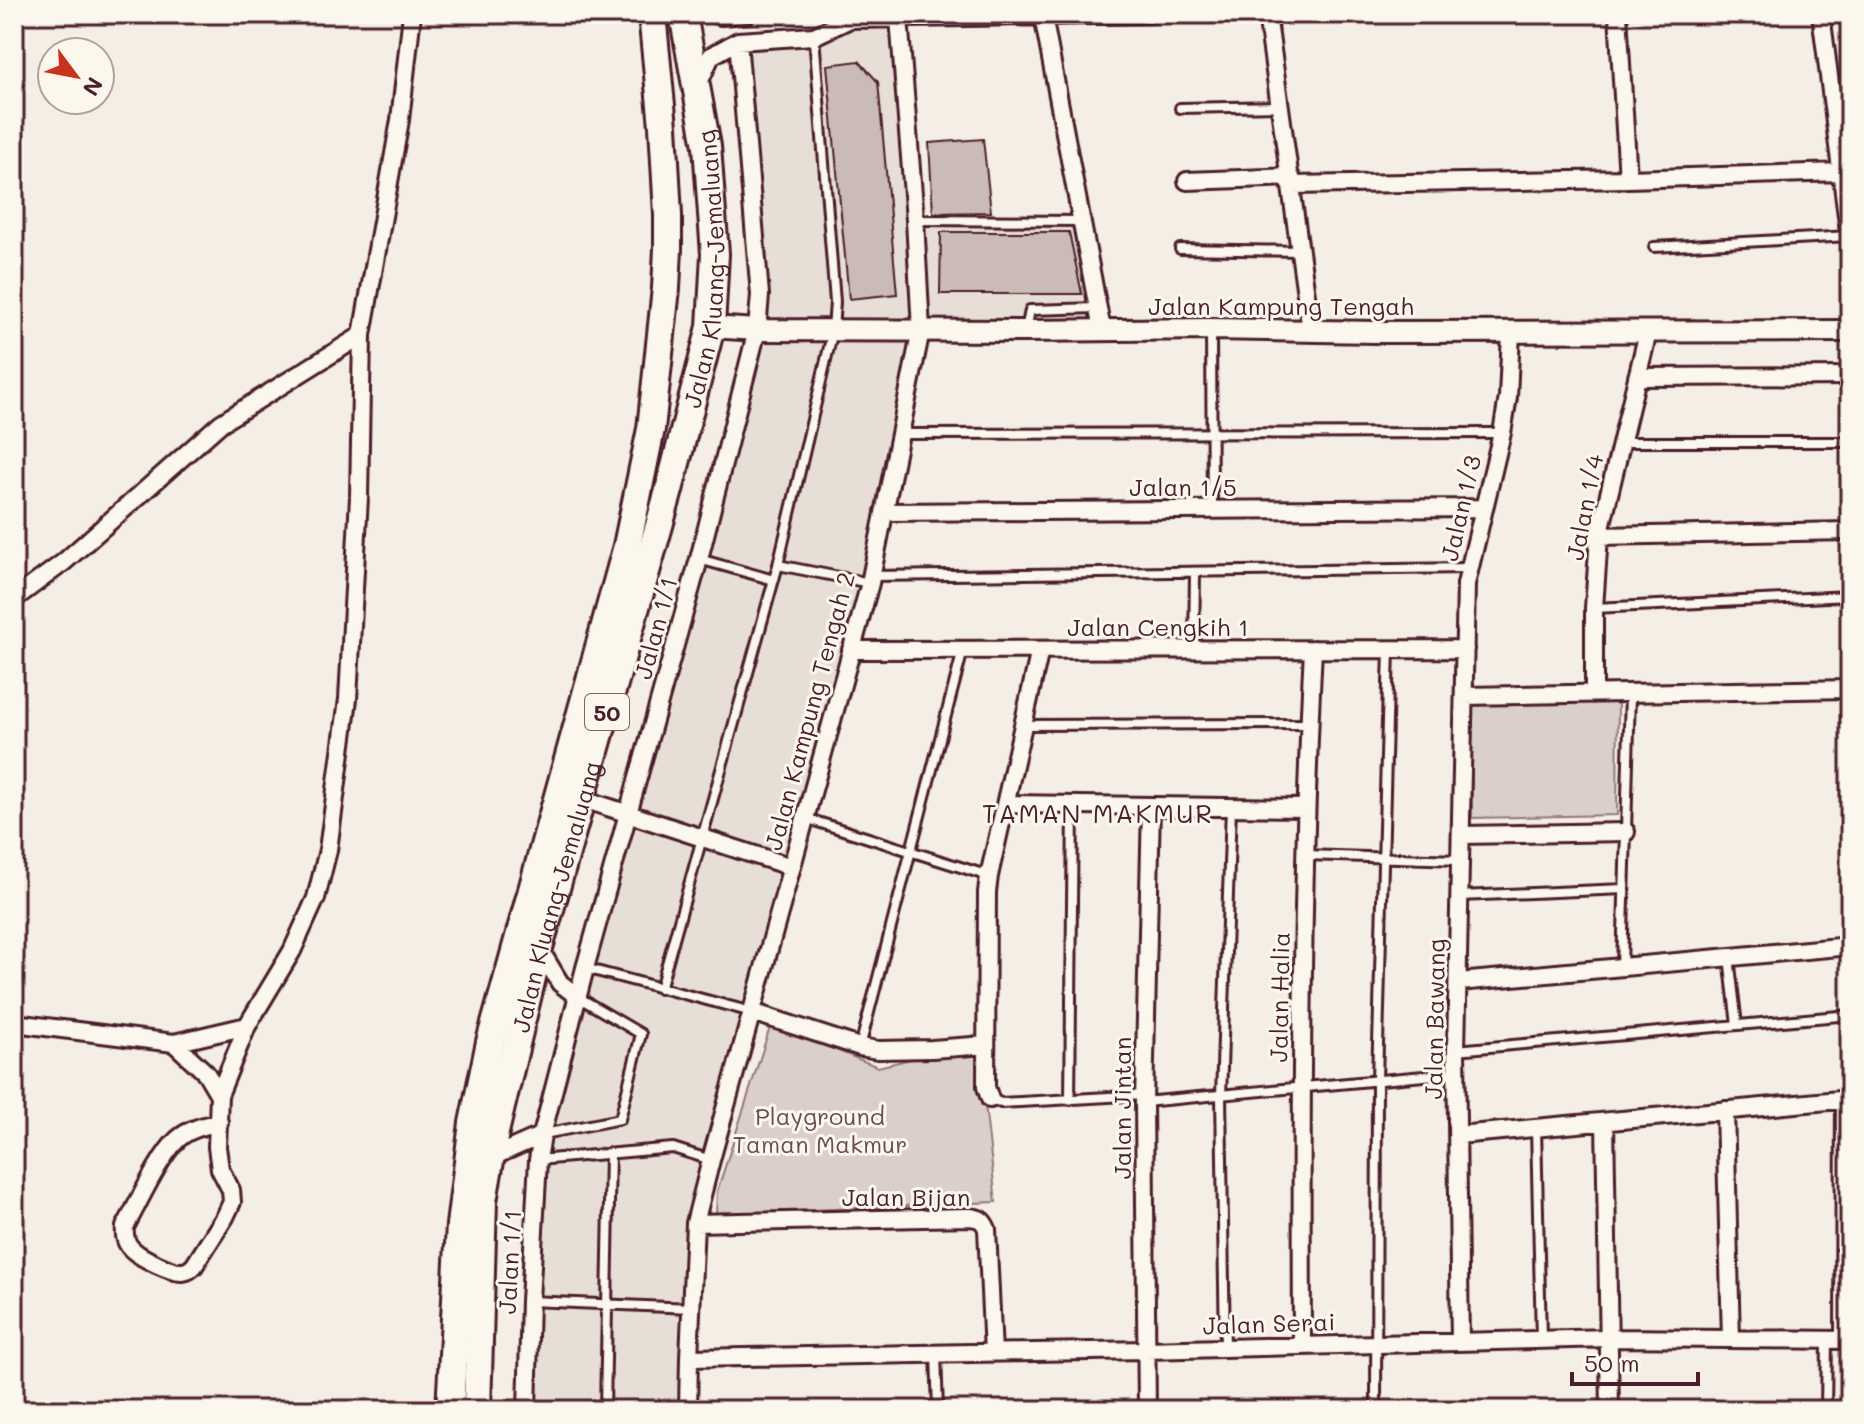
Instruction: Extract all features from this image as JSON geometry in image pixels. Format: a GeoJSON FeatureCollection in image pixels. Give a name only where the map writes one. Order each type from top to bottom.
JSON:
{"type":"FeatureCollection","features":[{"type":"Feature","properties":{"kind":"highway","name":"Jalan Kluang-Jemaluang"},"geometry":{"type":"LineString","coordinates":[[450,1410],[460,1225],[473,1123],[490,1042],[627,546],[651,429],[668,249],[663,126],[652,14]]}},
{"type":"Feature","properties":{"kind":"highway","name":"Jalan Kluang-Jemaluang"},"geometry":{"type":"LineString","coordinates":[[477,1410],[483,1201],[490,1158],[539,948],[668,494],[711,327],[715,254],[707,146],[683,14]]}},
{"type":"Feature","properties":{"kind":"street"},"geometry":{"type":"LineString","coordinates":[[219,1122],[192,1130],[167,1150],[125,1227],[124,1234],[134,1251],[171,1271],[187,1271],[194,1266],[232,1202],[231,1190],[220,1169],[217,1147],[219,1122],[219,1095],[247,1026],[304,925],[316,898],[328,850],[348,699],[359,497],[362,335],[400,120],[412,14]]}},
{"type":"Feature","properties":{"kind":"street"},"geometry":{"type":"LineString","coordinates":[[716,14],[747,14]]}},
{"type":"Feature","properties":{"kind":"street"},"geometry":{"type":"LineString","coordinates":[[832,14],[899,18],[1151,14]]}},
{"type":"Feature","properties":{"kind":"street"},"geometry":{"type":"LineString","coordinates":[[1267,14],[1311,331]]}},
{"type":"Feature","properties":{"kind":"street"},"geometry":{"type":"LineString","coordinates":[[1618,14],[1628,179]]}},
{"type":"Feature","properties":{"kind":"street"},"geometry":{"type":"LineString","coordinates":[[1821,14],[1850,238]]}},
{"type":"Feature","properties":{"kind":"street"},"geometry":{"type":"LineString","coordinates":[[697,86],[711,56],[738,41],[814,36],[850,16]]}},
{"type":"Feature","properties":{"kind":"street"},"geometry":{"type":"LineString","coordinates":[[1043,16],[1102,330]]}},
{"type":"Feature","properties":{"kind":"street","name":"Jalan Kampung Tengah 2"},"geometry":{"type":"LineString","coordinates":[[688,1410],[695,1223],[870,579],[921,330],[899,18]]}},
{"type":"Feature","properties":{"kind":"street","name":"Jalan 1/1"},"geometry":{"type":"LineString","coordinates":[[527,1410],[530,1301],[542,1135],[585,968],[699,559],[757,330],[760,295],[738,41]]}},
{"type":"Feature","properties":{"kind":"street"},"geometry":{"type":"LineString","coordinates":[[1187,181],[1628,179],[1841,172]]}},
{"type":"Feature","properties":{"kind":"street","name":"Jalan Kampung Tengah"},"geometry":{"type":"LineString","coordinates":[[711,327],[757,330],[1026,331],[1850,331]]}},
{"type":"Feature","properties":{"kind":"street","name":"Jalan 1/3"},"geometry":{"type":"LineString","coordinates":[[1464,696],[1466,584],[1502,433],[1508,397],[1511,332]]}},
{"type":"Feature","properties":{"kind":"street","name":"Jalan 1/4"},"geometry":{"type":"LineString","coordinates":[[1594,694],[1594,608],[1599,536],[1648,332]]}},
{"type":"Feature","properties":{"kind":"street"},"geometry":{"type":"LineString","coordinates":[[14,599],[64,562],[221,423],[362,335]]}},
{"type":"Feature","properties":{"kind":"street"},"geometry":{"type":"LineString","coordinates":[[1637,377],[1850,376]]}},
{"type":"Feature","properties":{"kind":"street","name":"Jalan 1/5"},"geometry":{"type":"LineString","coordinates":[[884,512],[1483,508]]}},
{"type":"Feature","properties":{"kind":"street"},"geometry":{"type":"LineString","coordinates":[[1599,536],[1850,531]]}},
{"type":"Feature","properties":{"kind":"street","name":"Jalan Halia"},"geometry":{"type":"LineString","coordinates":[[1302,1346],[1301,1089],[1306,808],[1313,649]]}},
{"type":"Feature","properties":{"kind":"street","name":"Jalan Cengkih 1"},"geometry":{"type":"LineString","coordinates":[[851,650],[1465,649]]}},
{"type":"Feature","properties":{"kind":"street"},"geometry":{"type":"LineString","coordinates":[[990,1099],[986,1087],[987,892],[1040,650]]}},
{"type":"Feature","properties":{"kind":"street"},"geometry":{"type":"LineString","coordinates":[[1464,696],[1850,689]]}},
{"type":"Feature","properties":{"kind":"street","name":"Jalan Bawang"},"geometry":{"type":"LineString","coordinates":[[1460,1342],[1456,1050],[1464,696]]}},
{"type":"Feature","properties":{"kind":"street"},"geometry":{"type":"LineString","coordinates":[[583,799],[792,867]]}},
{"type":"Feature","properties":{"kind":"street"},"geometry":{"type":"LineString","coordinates":[[1006,804],[1306,808]]}},
{"type":"Feature","properties":{"kind":"street","name":"Jalan Jintan"},"geometry":{"type":"LineString","coordinates":[[1147,1410],[1144,1098],[1151,806]]}},
{"type":"Feature","properties":{"kind":"street"},"geometry":{"type":"LineString","coordinates":[[1461,835],[1626,832]]}},
{"type":"Feature","properties":{"kind":"street"},"geometry":{"type":"LineString","coordinates":[[1459,982],[1850,946]]}},
{"type":"Feature","properties":{"kind":"street"},"geometry":{"type":"LineString","coordinates":[[539,948],[560,983],[578,997]]}},
{"type":"Feature","properties":{"kind":"street"},"geometry":{"type":"LineString","coordinates":[[752,1012],[878,1050],[986,1045]]}},
{"type":"Feature","properties":{"kind":"street"},"geometry":{"type":"LineString","coordinates":[[14,1023],[174,1043],[247,1026]]}},
{"type":"Feature","properties":{"kind":"street"},"geometry":{"type":"LineString","coordinates":[[174,1043],[206,1073],[219,1095]]}},
{"type":"Feature","properties":{"kind":"street"},"geometry":{"type":"LineString","coordinates":[[1458,1135],[1847,1099],[1847,1340]]}},
{"type":"Feature","properties":{"kind":"street"},"geometry":{"type":"LineString","coordinates":[[1725,1110],[1731,1339]]}},
{"type":"Feature","properties":{"kind":"street"},"geometry":{"type":"LineString","coordinates":[[1605,1122],[1610,1410]]}},
{"type":"Feature","properties":{"kind":"street"},"geometry":{"type":"LineString","coordinates":[[490,1158],[542,1135]]}},
{"type":"Feature","properties":{"kind":"street","name":"Jalan Bijan"},"geometry":{"type":"LineString","coordinates":[[695,1223],[979,1218],[987,1229],[993,1353]]}},
{"type":"Feature","properties":{"kind":"street","name":"Jalan Serai"},"geometry":{"type":"LineString","coordinates":[[689,1358],[1608,1338],[1847,1340]]}},
{"type":"Feature","properties":{"kind":"lane"},"geometry":{"type":"LineString","coordinates":[[660,989],[778,565],[833,330],[835,302],[814,36]]}},
{"type":"Feature","properties":{"kind":"lane"},"geometry":{"type":"LineString","coordinates":[[1180,108],[1281,106]]}},
{"type":"Feature","properties":{"kind":"lane"},"geometry":{"type":"LineString","coordinates":[[915,220],[1081,221]]}},
{"type":"Feature","properties":{"kind":"lane"},"geometry":{"type":"LineString","coordinates":[[1654,247],[1850,238]]}},
{"type":"Feature","properties":{"kind":"lane"},"geometry":{"type":"LineString","coordinates":[[1180,249],[1301,251]]}},
{"type":"Feature","properties":{"kind":"lane"},"geometry":{"type":"LineString","coordinates":[[1026,331],[1030,310],[1098,308]]}},
{"type":"Feature","properties":{"kind":"lane"},"geometry":{"type":"LineString","coordinates":[[1211,329],[1212,510]]}},
{"type":"Feature","properties":{"kind":"lane"},"geometry":{"type":"LineString","coordinates":[[900,434],[1502,433]]}},
{"type":"Feature","properties":{"kind":"lane"},"geometry":{"type":"LineString","coordinates":[[1621,442],[1850,442]]}},
{"type":"Feature","properties":{"kind":"lane"},"geometry":{"type":"LineString","coordinates":[[699,559],[774,580]]}},
{"type":"Feature","properties":{"kind":"lane"},"geometry":{"type":"LineString","coordinates":[[778,565],[870,579],[1470,568]]}},
{"type":"Feature","properties":{"kind":"lane"},"geometry":{"type":"LineString","coordinates":[[1194,650],[1195,572]]}},
{"type":"Feature","properties":{"kind":"lane"},"geometry":{"type":"LineString","coordinates":[[1594,608],[1850,596]]}},
{"type":"Feature","properties":{"kind":"lane"},"geometry":{"type":"LineString","coordinates":[[1376,1410],[1377,1080],[1389,649]]}},
{"type":"Feature","properties":{"kind":"lane"},"geometry":{"type":"LineString","coordinates":[[860,1047],[964,650]]}},
{"type":"Feature","properties":{"kind":"lane"},"geometry":{"type":"LineString","coordinates":[[1622,967],[1630,693]]}},
{"type":"Feature","properties":{"kind":"lane"},"geometry":{"type":"LineString","coordinates":[[1024,725],[1309,724]]}},
{"type":"Feature","properties":{"kind":"lane"},"geometry":{"type":"LineString","coordinates":[[1070,1100],[1073,806]]}},
{"type":"Feature","properties":{"kind":"lane"},"geometry":{"type":"LineString","coordinates":[[1225,1348],[1221,1096],[1231,807]]}},
{"type":"Feature","properties":{"kind":"lane"},"geometry":{"type":"LineString","coordinates":[[805,818],[989,876]]}},
{"type":"Feature","properties":{"kind":"lane"},"geometry":{"type":"LineString","coordinates":[[1305,855],[1461,860]]}},
{"type":"Feature","properties":{"kind":"lane"},"geometry":{"type":"LineString","coordinates":[[1460,896],[1624,889]]}},
{"type":"Feature","properties":{"kind":"lane"},"geometry":{"type":"LineString","coordinates":[[1729,957],[1737,1025]]}},
{"type":"Feature","properties":{"kind":"lane"},"geometry":{"type":"LineString","coordinates":[[585,968],[752,1012]]}},
{"type":"Feature","properties":{"kind":"lane"},"geometry":{"type":"LineString","coordinates":[[542,1135],[620,1119],[641,1034],[578,997]]}},
{"type":"Feature","properties":{"kind":"lane"},"geometry":{"type":"LineString","coordinates":[[1456,1050],[1850,1015]]}},
{"type":"Feature","properties":{"kind":"lane"},"geometry":{"type":"LineString","coordinates":[[990,1099],[1001,1103],[1221,1096],[1457,1073]]}},
{"type":"Feature","properties":{"kind":"lane"},"geometry":{"type":"LineString","coordinates":[[1536,1128],[1541,1340]]}},
{"type":"Feature","properties":{"kind":"lane"},"geometry":{"type":"LineString","coordinates":[[538,1160],[673,1148],[711,1160]]}},
{"type":"Feature","properties":{"kind":"lane"},"geometry":{"type":"LineString","coordinates":[[605,1410],[610,1153]]}},
{"type":"Feature","properties":{"kind":"lane"},"geometry":{"type":"LineString","coordinates":[[530,1301],[691,1308]]}},
{"type":"Feature","properties":{"kind":"lane"},"geometry":{"type":"LineString","coordinates":[[1826,1410],[1827,1340]]}},
{"type":"Feature","properties":{"kind":"lane"},"geometry":{"type":"LineString","coordinates":[[936,1354],[938,1410]]}},
{"type":"Feature","properties":{"kind":"shaded area"},"geometry":{"type":"Polygon","coordinates":[[[907,24],[921,216],[1073,216],[1094,319],[915,320],[862,585],[700,1174],[681,1410],[521,1410],[531,1173],[749,338],[754,294],[731,37],[907,24]]]}},
{"type":"Feature","properties":{"kind":"shaded area"},"geometry":{"type":"Polygon","coordinates":[[[1617,1406],[1617,1410],[1375,1410],[1617,1406]]]}},
{"type":"Feature","properties":{"kind":"green space"},"geometry":{"type":"Polygon","coordinates":[[[1472,699],[1618,700],[1617,815],[1472,818],[1472,699]]]}},
{"type":"Feature","properties":{"kind":"green space","name":"Playground Taman Makmur"},"geometry":{"type":"Polygon","coordinates":[[[771,1024],[878,1067],[978,1043],[996,1202],[716,1214],[717,1192],[771,1024]]]}},
{"type":"Feature","properties":{"kind":"building"},"geometry":{"type":"Polygon","coordinates":[[[859,61],[878,82],[897,294],[849,299],[827,65],[859,61]]]}},
{"type":"Feature","properties":{"kind":"building"},"geometry":{"type":"Polygon","coordinates":[[[983,139],[991,212],[933,213],[929,143],[983,139]]]}},
{"type":"Feature","properties":{"kind":"building"},"geometry":{"type":"Polygon","coordinates":[[[941,232],[1069,232],[1082,294],[940,294],[941,232]]]}},
{"type":"Feature","properties":{"kind":"district","name":"TAMAN MAKMUR"},"geometry":{"type":"Point","coordinates":[1098,813]}}]}
